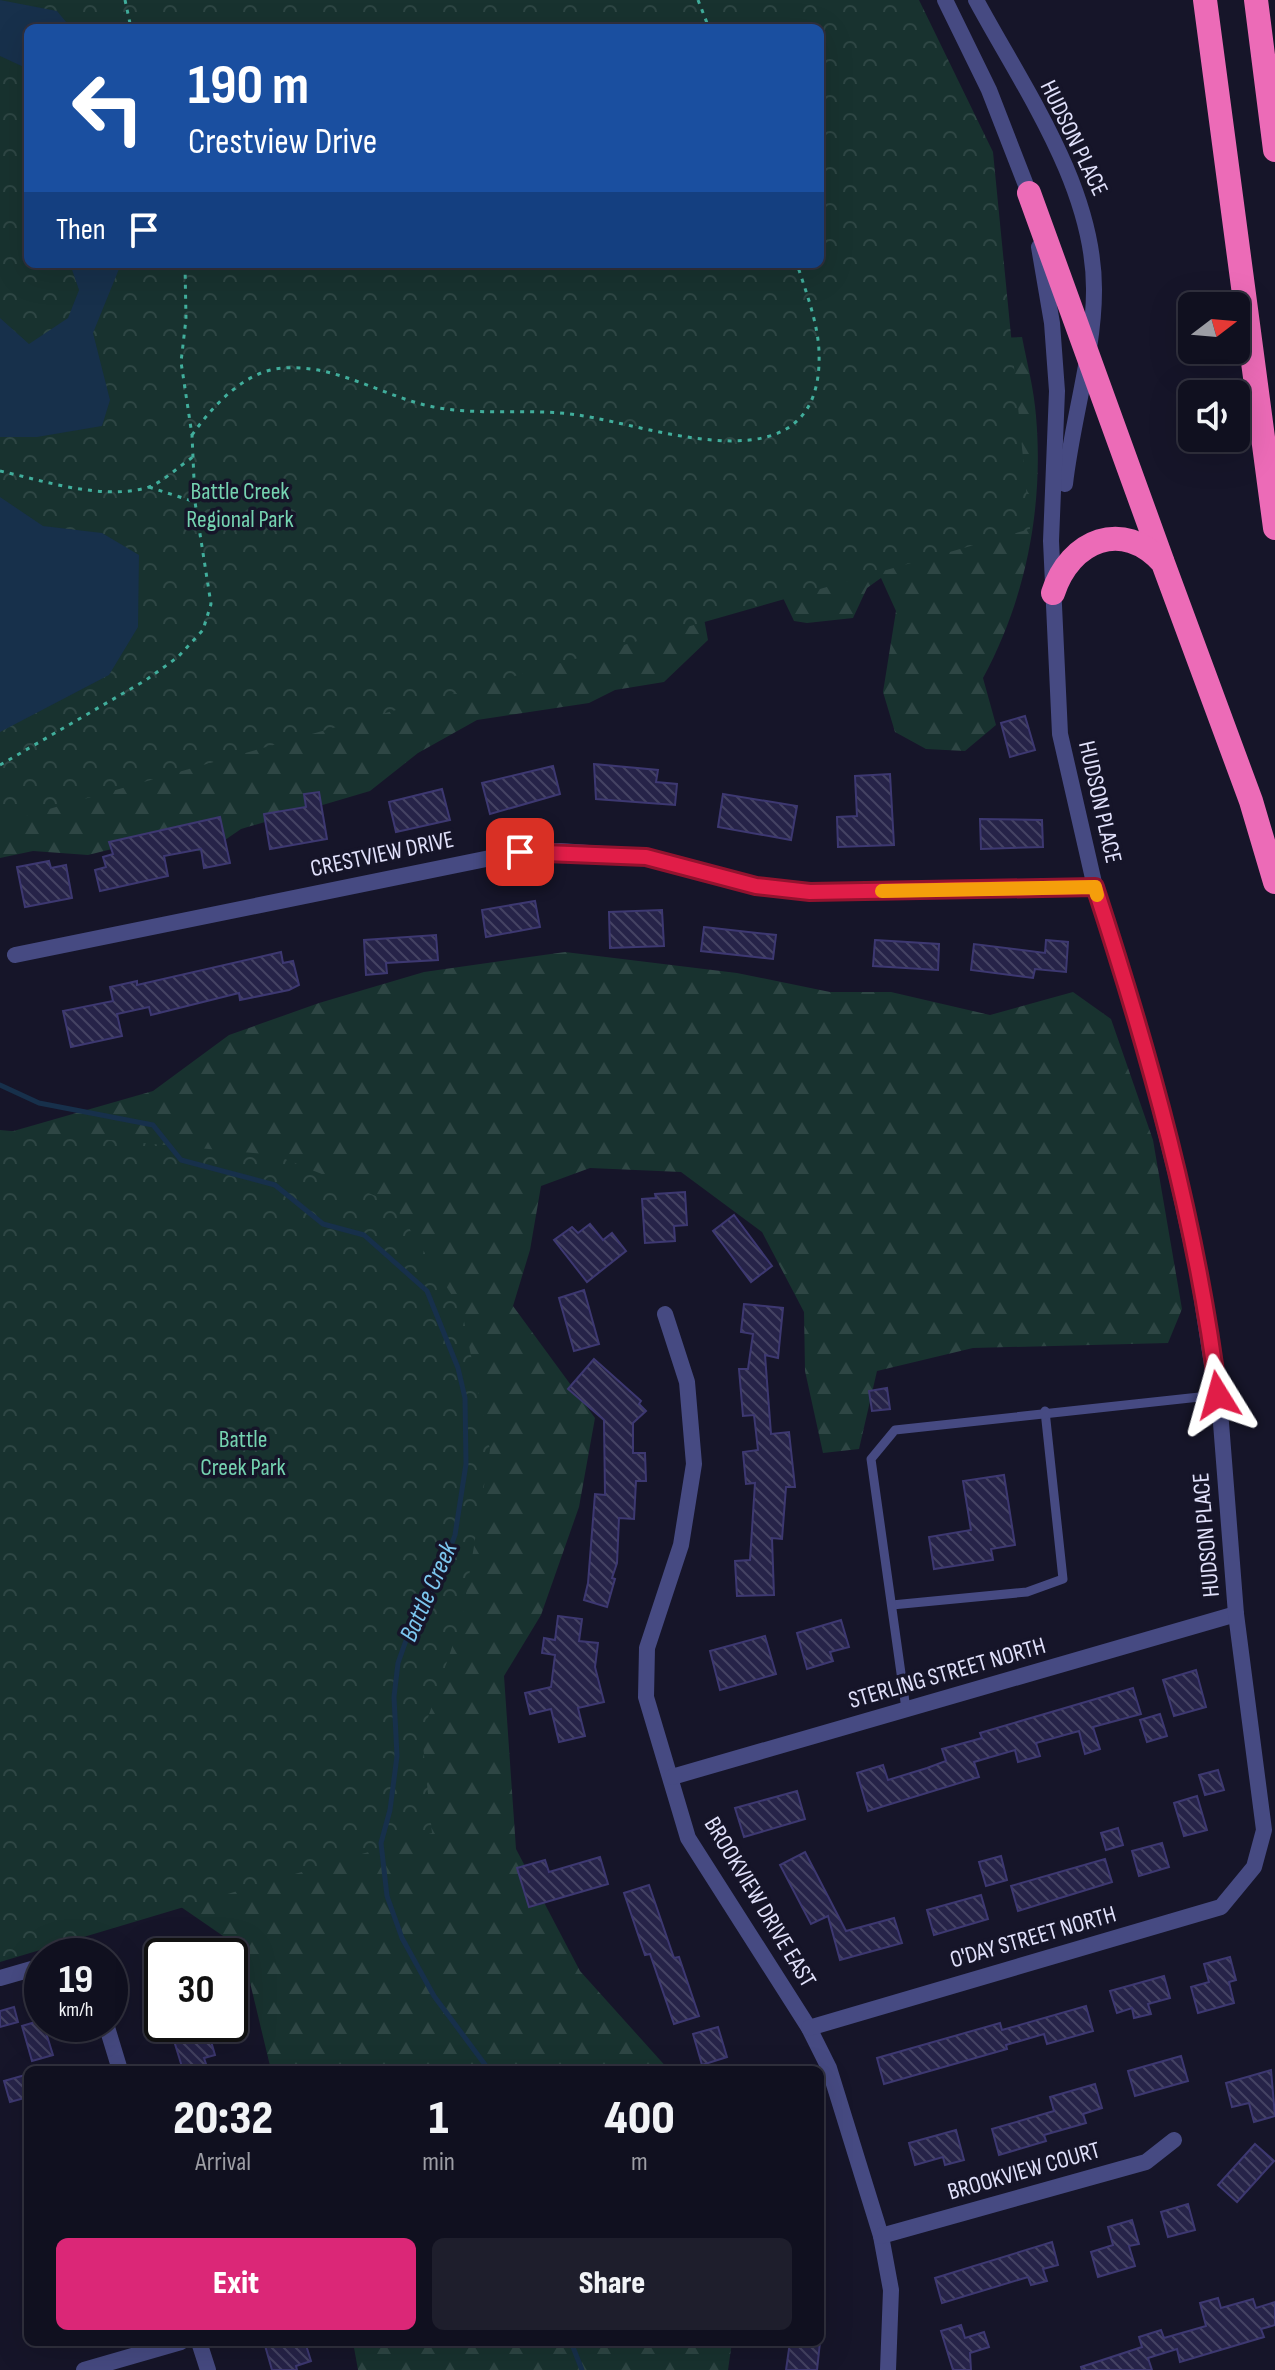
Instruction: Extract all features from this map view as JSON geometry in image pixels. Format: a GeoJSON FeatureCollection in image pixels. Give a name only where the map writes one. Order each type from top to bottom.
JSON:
{"type":"FeatureCollection","features":[{"type":"Feature","properties":{"kind":"highway"},"geometry":{"type":"LineString","coordinates":[[1205,0],[1275,528]]}},
{"type":"Feature","properties":{"kind":"highway"},"geometry":{"type":"LineString","coordinates":[[1256,2],[1275,50]]}},
{"type":"Feature","properties":{"kind":"highway"},"geometry":{"type":"LineString","coordinates":[[1256,2],[1275,150]]}},
{"type":"Feature","properties":{"kind":"highway"},"geometry":{"type":"LineString","coordinates":[[1029,193],[1251,801],[1275,882]]}},
{"type":"Feature","properties":{"kind":"highway"},"geometry":{"type":"LineString","coordinates":[[1053,593],[1066,562],[1093,543],[1126,540],[1149,549],[1163,563]]}},
{"type":"Feature","properties":{"kind":"street","name":"HUDSON PLACE"},"geometry":{"type":"LineString","coordinates":[[945,0],[1005,127],[1029,193],[1048,291],[1055,363],[1057,435],[1051,541],[1060,734],[1095,887],[1144,1045],[1178,1182],[1218,1395],[1236,1614],[1264,1830],[1254,1867]]}},
{"type":"Feature","properties":{"kind":"street","name":"HUDSON PLACE"},"geometry":{"type":"LineString","coordinates":[[976,0],[1082,204],[1091,243],[1094,292],[1087,354],[1071,427],[1053,593]]}},
{"type":"Feature","properties":{"kind":"street","name":"CRESTVIEW DRIVE"},"geometry":{"type":"LineString","coordinates":[[15,955],[520,852],[646,857],[756,886],[810,892],[1095,887]]}},
{"type":"Feature","properties":{"kind":"street","name":"BROOKVIEW DRIVE EAST"},"geometry":{"type":"LineString","coordinates":[[665,1314],[687,1382],[694,1464],[681,1545],[647,1648],[643,1674],[646,1697],[688,1838],[809,2028],[829,2068],[881,2236],[891,2290],[888,2370]]}},
{"type":"Feature","properties":{"kind":"street","name":"STERLING STREET NORTH"},"geometry":{"type":"LineString","coordinates":[[672,1777],[1236,1614]]}},
{"type":"Feature","properties":{"kind":"street","name":"O'DAY STREET NORTH"},"geometry":{"type":"LineString","coordinates":[[809,2028],[1221,1907],[1254,1867]]}},
{"type":"Feature","properties":{"kind":"street"},"geometry":{"type":"LineString","coordinates":[[0,1978],[24,1971]]}},
{"type":"Feature","properties":{"kind":"street"},"geometry":{"type":"LineString","coordinates":[[111,2042],[119,2066]]}},
{"type":"Feature","properties":{"kind":"street","name":"BROOKVIEW COURT"},"geometry":{"type":"LineString","coordinates":[[881,2236],[1146,2162],[1174,2140]]}},
{"type":"Feature","properties":{"kind":"street"},"geometry":{"type":"LineString","coordinates":[[84,2370],[167,2346]]}},
{"type":"Feature","properties":{"kind":"street"},"geometry":{"type":"LineString","coordinates":[[200,2346],[208,2370]]}},
{"type":"Feature","properties":{"kind":"lane"},"geometry":{"type":"LineString","coordinates":[[906,1709],[871,1459],[895,1430],[1045,1411],[1218,1395]]}},
{"type":"Feature","properties":{"kind":"lane"},"geometry":{"type":"LineString","coordinates":[[892,1605],[1027,1592],[1063,1579],[1045,1411]]}},
{"type":"Feature","properties":{"kind":"path"},"geometry":{"type":"LineString","coordinates":[[125,0],[130,24]]}},
{"type":"Feature","properties":{"kind":"path"},"geometry":{"type":"LineString","coordinates":[[698,0],[707,24]]}},
{"type":"Feature","properties":{"kind":"path"},"geometry":{"type":"LineString","coordinates":[[0,765],[146,680],[178,657],[203,630],[211,604],[195,502],[192,435],[181,362],[186,319],[185,268]]}},
{"type":"Feature","properties":{"kind":"path"},"geometry":{"type":"LineString","coordinates":[[192,435],[222,400],[259,373],[278,369],[310,369],[352,378],[421,404],[456,411],[575,414],[683,435],[747,443],[778,436],[797,424],[811,402],[817,378],[819,351],[798,268]]}},
{"type":"Feature","properties":{"kind":"path"},"geometry":{"type":"LineString","coordinates":[[149,487],[193,457]]}},
{"type":"Feature","properties":{"kind":"path"},"geometry":{"type":"LineString","coordinates":[[0,471],[101,491],[149,487],[195,502]]}},
{"type":"Feature","properties":{"kind":"green space","name":"Battle Creek Regional Park"},"geometry":{"type":"Polygon","coordinates":[[[0,0],[919,0],[993,152],[1030,529],[0,823],[0,0]]]}},
{"type":"Feature","properties":{"kind":"green space"},"geometry":{"type":"Polygon","coordinates":[[[824,266],[971,339],[1022,337],[1036,416],[1038,450],[1034,518],[1029,551],[1011,616],[983,678],[996,725],[965,751],[926,749],[895,732],[883,692],[896,611],[881,578],[867,588],[853,618],[807,623],[794,621],[774,579],[700,597],[708,640],[664,682],[615,690],[589,703],[477,720],[418,753],[370,791],[241,829],[206,853],[152,839],[88,855],[33,851],[0,858],[0,732],[813,268],[824,266]]]}},
{"type":"Feature","properties":{"kind":"green space"},"geometry":{"type":"Polygon","coordinates":[[[565,952],[737,973],[830,992],[891,992],[990,1015],[1073,992],[1111,1019],[1153,1140],[1182,1309],[1168,1343],[973,1348],[877,1371],[859,1449],[823,1453],[805,1371],[804,1312],[762,1232],[681,1172],[590,1168],[541,1186],[530,1250],[513,1306],[595,1418],[579,1507],[541,1615],[504,1676],[516,1849],[580,1971],[665,2066],[270,2066],[248,1974],[248,1938],[226,1938],[181,1907],[10,1132],[153,1091],[229,1035],[319,1003],[424,972],[565,952]]]}},
{"type":"Feature","properties":{"kind":"green space","name":"Battle Creek Park"},"geometry":{"type":"Polygon","coordinates":[[[0,1130],[275,1155],[393,1203],[462,1311],[490,1450],[462,1618],[422,1735],[432,1833],[80,1938],[24,1938],[24,1955],[0,1962],[0,1130]]]}},
{"type":"Feature","properties":{"kind":"green space"},"geometry":{"type":"Polygon","coordinates":[[[354,2346],[731,2346],[728,2370],[358,2370],[354,2346]]]}},
{"type":"Feature","properties":{"kind":"water"},"geometry":{"type":"Polygon","coordinates":[[[0,0],[57,11],[68,24],[24,24],[24,67],[0,56],[0,0]]]}},
{"type":"Feature","properties":{"kind":"water"},"geometry":{"type":"Polygon","coordinates":[[[71,268],[119,268],[93,333],[110,400],[102,426],[37,437],[0,437],[0,318],[29,344],[68,318],[79,290],[71,268]]]}},
{"type":"Feature","properties":{"kind":"water"},"geometry":{"type":"Polygon","coordinates":[[[0,497],[43,526],[102,533],[139,555],[138,627],[109,675],[0,732],[0,497]]]}},
{"type":"Feature","properties":{"kind":"building"},"geometry":{"type":"Polygon","coordinates":[[[1025,716],[1035,750],[1010,757],[1001,723],[1025,716]]]}},
{"type":"Feature","properties":{"kind":"building"},"geometry":{"type":"Polygon","coordinates":[[[594,764],[658,770],[656,782],[677,784],[675,805],[596,799],[594,764]]]}},
{"type":"Feature","properties":{"kind":"building"},"geometry":{"type":"Polygon","coordinates":[[[553,766],[560,794],[490,814],[482,783],[553,766]]]}},
{"type":"Feature","properties":{"kind":"building"},"geometry":{"type":"Polygon","coordinates":[[[890,774],[894,845],[838,847],[837,817],[857,816],[855,776],[890,774]]]}},
{"type":"Feature","properties":{"kind":"building"},"geometry":{"type":"Polygon","coordinates":[[[442,789],[450,820],[396,832],[389,802],[442,789]]]}},
{"type":"Feature","properties":{"kind":"building"},"geometry":{"type":"Polygon","coordinates":[[[319,792],[327,839],[270,849],[264,814],[306,807],[304,794],[319,792]]]}},
{"type":"Feature","properties":{"kind":"building"},"geometry":{"type":"Polygon","coordinates":[[[723,794],[797,806],[791,840],[718,827],[723,794]]]}},
{"type":"Feature","properties":{"kind":"building"},"geometry":{"type":"Polygon","coordinates":[[[220,817],[230,863],[204,868],[201,849],[164,856],[168,876],[100,891],[95,870],[106,867],[103,857],[113,854],[109,842],[220,817]]]}},
{"type":"Feature","properties":{"kind":"building"},"geometry":{"type":"Polygon","coordinates":[[[980,819],[1042,820],[1043,847],[981,849],[980,819]]]}},
{"type":"Feature","properties":{"kind":"building"},"geometry":{"type":"Polygon","coordinates":[[[49,861],[51,868],[66,865],[72,898],[25,907],[17,867],[49,861]]]}},
{"type":"Feature","properties":{"kind":"building"},"geometry":{"type":"Polygon","coordinates":[[[535,901],[540,927],[486,937],[482,910],[535,901]]]}},
{"type":"Feature","properties":{"kind":"building"},"geometry":{"type":"Polygon","coordinates":[[[662,910],[664,946],[610,948],[609,912],[662,910]]]}},
{"type":"Feature","properties":{"kind":"building"},"geometry":{"type":"Polygon","coordinates":[[[704,927],[776,935],[773,959],[701,951],[704,927]]]}},
{"type":"Feature","properties":{"kind":"building"},"geometry":{"type":"Polygon","coordinates":[[[436,935],[438,960],[386,963],[387,973],[366,975],[364,940],[436,935]]]}},
{"type":"Feature","properties":{"kind":"building"},"geometry":{"type":"Polygon","coordinates":[[[875,940],[939,944],[938,970],[873,966],[875,940]]]}},
{"type":"Feature","properties":{"kind":"building"},"geometry":{"type":"Polygon","coordinates":[[[1046,940],[1068,942],[1066,972],[1035,969],[1033,978],[971,970],[974,944],[1045,953],[1046,940]]]}},
{"type":"Feature","properties":{"kind":"building"},"geometry":{"type":"Polygon","coordinates":[[[281,952],[283,963],[293,961],[299,985],[289,990],[240,1000],[239,993],[151,1015],[149,1007],[117,1014],[122,1036],[71,1047],[63,1011],[113,1001],[110,987],[137,981],[137,985],[281,952]]]}},
{"type":"Feature","properties":{"kind":"building"},"geometry":{"type":"Polygon","coordinates":[[[685,1192],[687,1225],[674,1226],[675,1241],[645,1243],[642,1199],[656,1198],[655,1194],[685,1192]]]}},
{"type":"Feature","properties":{"kind":"building"},"geometry":{"type":"Polygon","coordinates":[[[734,1215],[772,1266],[751,1282],[713,1231],[734,1215]]]}},
{"type":"Feature","properties":{"kind":"building"},"geometry":{"type":"Polygon","coordinates":[[[590,1224],[603,1240],[612,1233],[626,1251],[587,1282],[554,1240],[572,1227],[578,1233],[590,1224]]]}},
{"type":"Feature","properties":{"kind":"building"},"geometry":{"type":"Polygon","coordinates":[[[584,1290],[599,1344],[574,1351],[559,1298],[584,1290]]]}},
{"type":"Feature","properties":{"kind":"building"},"geometry":{"type":"Polygon","coordinates":[[[744,1304],[783,1308],[778,1358],[765,1355],[771,1434],[789,1432],[795,1487],[786,1487],[782,1539],[772,1538],[774,1595],[737,1596],[735,1561],[750,1560],[755,1483],[746,1484],[743,1452],[758,1450],[754,1415],[743,1416],[739,1369],[748,1369],[753,1334],[741,1332],[744,1304]]]}},
{"type":"Feature","properties":{"kind":"building"},"geometry":{"type":"Polygon","coordinates":[[[594,1359],[641,1401],[639,1404],[646,1411],[633,1423],[633,1453],[645,1453],[646,1481],[636,1481],[634,1519],[619,1518],[617,1563],[612,1578],[615,1579],[607,1607],[584,1600],[595,1494],[605,1495],[604,1420],[568,1389],[594,1359]]]}},
{"type":"Feature","properties":{"kind":"building"},"geometry":{"type":"Polygon","coordinates":[[[887,1388],[890,1409],[872,1411],[869,1391],[887,1388]]]}},
{"type":"Feature","properties":{"kind":"building"},"geometry":{"type":"Polygon","coordinates":[[[1004,1475],[1015,1545],[991,1549],[993,1560],[934,1569],[929,1537],[971,1530],[963,1481],[1004,1475]]]}},
{"type":"Feature","properties":{"kind":"building"},"geometry":{"type":"Polygon","coordinates":[[[558,1616],[582,1619],[579,1641],[598,1643],[595,1667],[604,1702],[578,1708],[585,1736],[559,1742],[551,1709],[530,1714],[525,1693],[551,1687],[555,1655],[542,1653],[544,1638],[555,1640],[558,1616]]]}},
{"type":"Feature","properties":{"kind":"building"},"geometry":{"type":"Polygon","coordinates":[[[841,1620],[849,1647],[830,1652],[833,1661],[807,1669],[797,1633],[841,1620]]]}},
{"type":"Feature","properties":{"kind":"building"},"geometry":{"type":"Polygon","coordinates":[[[765,1636],[776,1674],[720,1690],[710,1651],[765,1636]]]}},
{"type":"Feature","properties":{"kind":"building"},"geometry":{"type":"Polygon","coordinates":[[[1196,1670],[1206,1707],[1174,1716],[1163,1680],[1196,1670]]]}},
{"type":"Feature","properties":{"kind":"building"},"geometry":{"type":"Polygon","coordinates":[[[1133,1688],[1141,1714],[1093,1727],[1100,1749],[1085,1754],[1079,1731],[1036,1743],[1040,1756],[1018,1762],[1015,1750],[974,1762],[979,1777],[868,1811],[857,1773],[883,1765],[888,1780],[927,1768],[946,1761],[942,1749],[982,1738],[980,1733],[1133,1688]]]}},
{"type":"Feature","properties":{"kind":"building"},"geometry":{"type":"Polygon","coordinates":[[[1160,1714],[1167,1736],[1147,1742],[1140,1720],[1160,1714]]]}},
{"type":"Feature","properties":{"kind":"building"},"geometry":{"type":"Polygon","coordinates":[[[1218,1770],[1224,1790],[1205,1795],[1199,1775],[1218,1770]]]}},
{"type":"Feature","properties":{"kind":"building"},"geometry":{"type":"Polygon","coordinates":[[[797,1791],[805,1819],[744,1837],[735,1808],[797,1791]]]}},
{"type":"Feature","properties":{"kind":"building"},"geometry":{"type":"Polygon","coordinates":[[[1197,1796],[1207,1830],[1184,1836],[1174,1803],[1197,1796]]]}},
{"type":"Feature","properties":{"kind":"building"},"geometry":{"type":"Polygon","coordinates":[[[1118,1828],[1123,1845],[1106,1850],[1101,1833],[1118,1828]]]}},
{"type":"Feature","properties":{"kind":"building"},"geometry":{"type":"Polygon","coordinates":[[[1162,1843],[1169,1867],[1139,1876],[1132,1851],[1162,1843]]]}},
{"type":"Feature","properties":{"kind":"building"},"geometry":{"type":"Polygon","coordinates":[[[805,1852],[846,1931],[894,1918],[902,1943],[840,1960],[828,1916],[811,1924],[780,1865],[805,1852]]]}},
{"type":"Feature","properties":{"kind":"building"},"geometry":{"type":"Polygon","coordinates":[[[1001,1856],[1007,1880],[986,1886],[979,1862],[1001,1856]]]}},
{"type":"Feature","properties":{"kind":"building"},"geometry":{"type":"Polygon","coordinates":[[[600,1857],[608,1884],[529,1907],[517,1868],[545,1860],[549,1872],[600,1857]]]}},
{"type":"Feature","properties":{"kind":"building"},"geometry":{"type":"Polygon","coordinates":[[[1105,1859],[1112,1882],[1018,1911],[1011,1886],[1105,1859]]]}},
{"type":"Feature","properties":{"kind":"building"},"geometry":{"type":"Polygon","coordinates":[[[649,1885],[674,1958],[679,1957],[699,2016],[674,2024],[650,1954],[645,1955],[624,1893],[649,1885]]]}},
{"type":"Feature","properties":{"kind":"building"},"geometry":{"type":"Polygon","coordinates":[[[981,1895],[988,1919],[934,1935],[927,1910],[981,1895]]]}},
{"type":"Feature","properties":{"kind":"building"},"geometry":{"type":"Polygon","coordinates":[[[1230,1957],[1236,1980],[1229,1982],[1234,2003],[1198,2013],[1191,1987],[1209,1982],[1204,1964],[1230,1957]]]}},
{"type":"Feature","properties":{"kind":"building"},"geometry":{"type":"Polygon","coordinates":[[[1164,1976],[1170,1998],[1148,2004],[1151,2014],[1134,2018],[1132,2008],[1117,2013],[1110,1991],[1164,1976]]]}},
{"type":"Feature","properties":{"kind":"building"},"geometry":{"type":"Polygon","coordinates":[[[1086,2006],[1093,2031],[1047,2044],[1044,2034],[1006,2045],[1007,2049],[884,2084],[877,2058],[1000,2023],[1002,2030],[1086,2006]]]}},
{"type":"Feature","properties":{"kind":"building"},"geometry":{"type":"Polygon","coordinates":[[[14,2007],[18,2022],[0,2027],[0,2011],[14,2007]]]}},
{"type":"Feature","properties":{"kind":"building"},"geometry":{"type":"Polygon","coordinates":[[[718,2027],[727,2057],[702,2065],[693,2034],[718,2027]]]}},
{"type":"Feature","properties":{"kind":"building"},"geometry":{"type":"Polygon","coordinates":[[[27,2042],[49,2042],[53,2055],[32,2061],[27,2042]]]}},
{"type":"Feature","properties":{"kind":"building"},"geometry":{"type":"Polygon","coordinates":[[[174,2042],[211,2042],[215,2055],[204,2058],[207,2066],[182,2066],[174,2042]]]}},
{"type":"Feature","properties":{"kind":"building"},"geometry":{"type":"Polygon","coordinates":[[[1181,2056],[1188,2081],[1135,2096],[1128,2071],[1181,2056]]]}},
{"type":"Feature","properties":{"kind":"building"},"geometry":{"type":"Polygon","coordinates":[[[1271,2070],[1275,2116],[1254,2122],[1249,2103],[1232,2107],[1226,2083],[1271,2070]]]}},
{"type":"Feature","properties":{"kind":"building"},"geometry":{"type":"Polygon","coordinates":[[[24,2075],[24,2098],[10,2102],[4,2081],[24,2075]]]}},
{"type":"Feature","properties":{"kind":"building"},"geometry":{"type":"Polygon","coordinates":[[[1095,2084],[1102,2108],[1083,2114],[1086,2123],[1044,2135],[1046,2141],[999,2155],[992,2129],[1054,2111],[1050,2097],[1095,2084]]]}},
{"type":"Feature","properties":{"kind":"building"},"geometry":{"type":"Polygon","coordinates":[[[956,2130],[964,2160],[945,2165],[943,2157],[915,2165],[909,2143],[956,2130]]]}},
{"type":"Feature","properties":{"kind":"building"},"geometry":{"type":"Polygon","coordinates":[[[1255,2144],[1274,2161],[1237,2202],[1218,2185],[1255,2144]]]}},
{"type":"Feature","properties":{"kind":"building"},"geometry":{"type":"Polygon","coordinates":[[[1188,2204],[1195,2230],[1168,2237],[1161,2212],[1188,2204]]]}},
{"type":"Feature","properties":{"kind":"building"},"geometry":{"type":"Polygon","coordinates":[[[1132,2220],[1139,2244],[1129,2246],[1135,2266],[1098,2277],[1091,2252],[1113,2245],[1108,2227],[1132,2220]]]}},
{"type":"Feature","properties":{"kind":"building"},"geometry":{"type":"Polygon","coordinates":[[[1052,2242],[1058,2265],[1043,2269],[1047,2281],[1031,2285],[1028,2277],[942,2303],[935,2278],[1052,2242]]]}},
{"type":"Feature","properties":{"kind":"building"},"geometry":{"type":"Polygon","coordinates":[[[1218,2298],[1221,2308],[1253,2299],[1256,2308],[1275,2302],[1275,2325],[1261,2329],[1264,2337],[1180,2362],[1177,2349],[1148,2358],[1152,2370],[1082,2370],[1081,2367],[1142,2347],[1139,2337],[1161,2330],[1164,2338],[1206,2326],[1200,2303],[1218,2298]]]}},
{"type":"Feature","properties":{"kind":"building"},"geometry":{"type":"Polygon","coordinates":[[[961,2325],[965,2338],[984,2332],[989,2347],[970,2353],[971,2370],[953,2370],[941,2331],[961,2325]]]}},
{"type":"Feature","properties":{"kind":"building"},"geometry":{"type":"Polygon","coordinates":[[[265,2346],[306,2346],[311,2361],[296,2366],[297,2370],[272,2370],[265,2346]]]}},
{"type":"Feature","properties":{"kind":"building"},"geometry":{"type":"Polygon","coordinates":[[[789,2346],[820,2346],[817,2370],[786,2370],[789,2346]]]}},
{"type":"Feature","properties":{"kind":"waterway","name":"Battle Creek"},"geometry":{"type":"LineString","coordinates":[[0,1085],[39,1103],[153,1125],[181,1160],[275,1185],[323,1224],[364,1235],[427,1291],[458,1368],[465,1398],[466,1464],[455,1535],[438,1581],[409,1632],[398,1663],[394,1697],[397,1756],[390,1810],[381,1843],[387,1896],[402,1938],[434,1996],[486,2066]]}},
{"type":"Feature","properties":{"kind":"waterway","name":"Battle Creek"},"geometry":{"type":"LineString","coordinates":[[573,2346],[582,2370]]}},
{"type":"Feature","properties":{"kind":"slow traffic"},"geometry":{"type":"LineString","coordinates":[[882,891],[1095,887],[1097,895]]}},
{"type":"Feature","properties":{"kind":"route"},"geometry":{"type":"LineString","coordinates":[[520,852],[560,851],[646,857],[777,890],[1095,887],[1144,1045],[1178,1182],[1198,1274],[1218,1395]]}}]}
